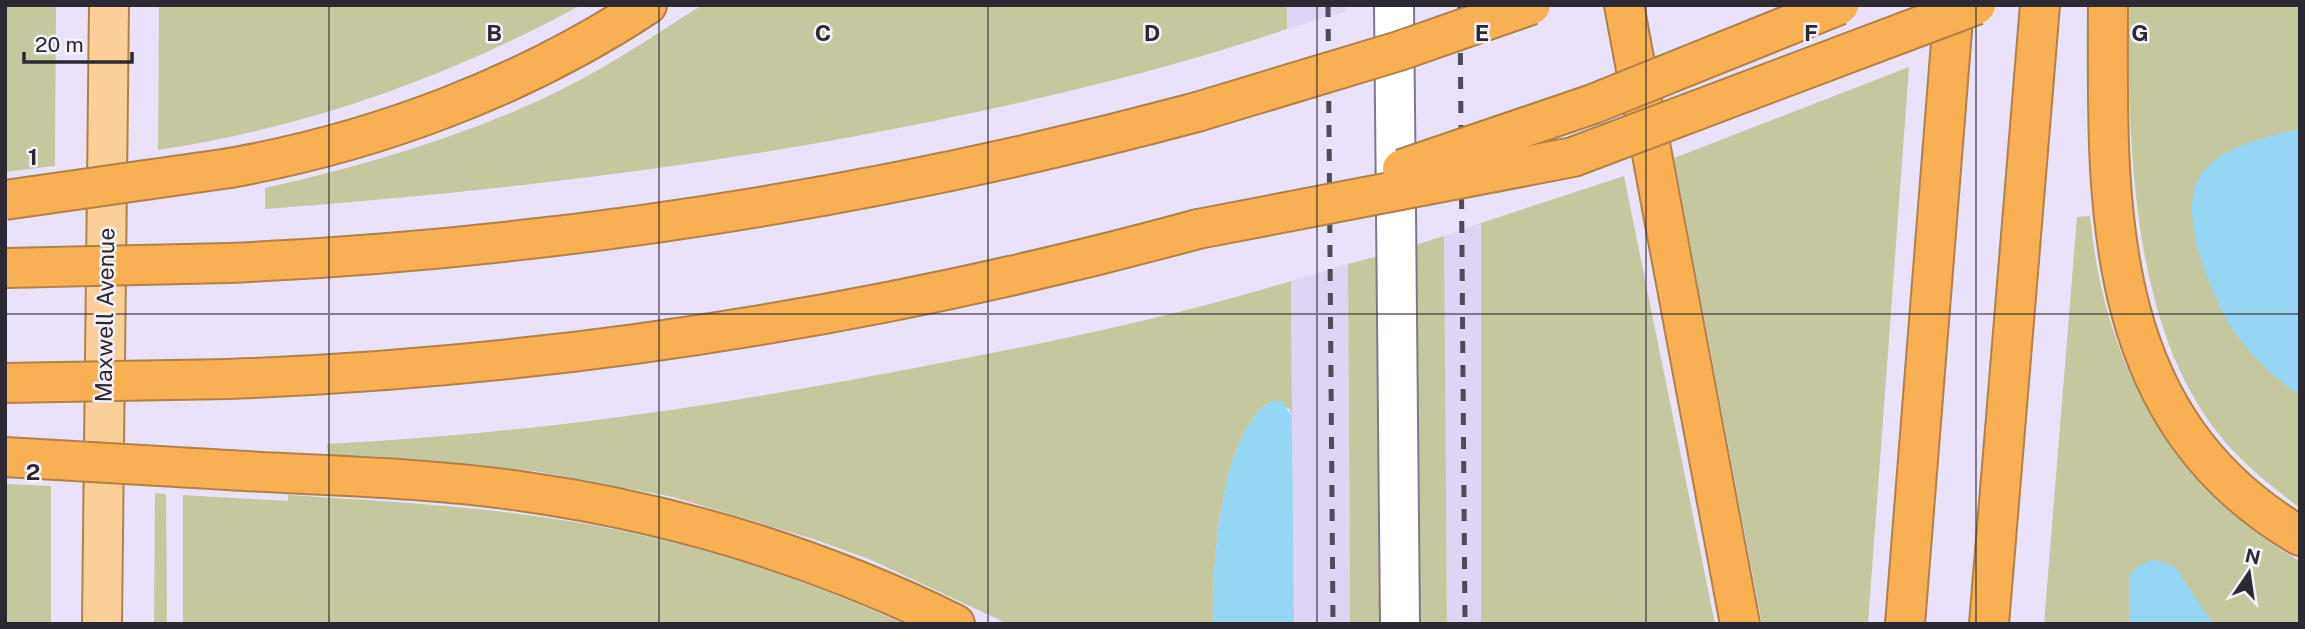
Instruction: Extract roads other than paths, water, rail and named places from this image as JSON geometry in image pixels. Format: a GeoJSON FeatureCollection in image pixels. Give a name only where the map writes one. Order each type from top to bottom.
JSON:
{"type":"FeatureCollection","features":[{"type":"Feature","properties":{"kind":"highway"},"geometry":{"type":"LineString","coordinates":[[5,200],[230,168],[351,140],[454,103],[557,56],[647,5]]}},
{"type":"Feature","properties":{"kind":"highway"},"geometry":{"type":"LineString","coordinates":[[5,268],[229,263],[505,244],[754,209],[998,161],[1198,112],[1399,51],[1531,5]]}},
{"type":"Feature","properties":{"kind":"highway"},"geometry":{"type":"LineString","coordinates":[[1624,5],[1740,624]]}},
{"type":"Feature","properties":{"kind":"highway"},"geometry":{"type":"LineString","coordinates":[[5,383],[228,379],[475,362],[714,332],[1006,277],[1198,229],[1370,179],[1525,128],[1664,77],[1839,5]]}},
{"type":"Feature","properties":{"kind":"highway"},"geometry":{"type":"LineString","coordinates":[[1905,624],[1954,5]]}},
{"type":"Feature","properties":{"kind":"highway"},"geometry":{"type":"LineString","coordinates":[[1198,229],[1573,157],[1976,5]]}},
{"type":"Feature","properties":{"kind":"highway"},"geometry":{"type":"LineString","coordinates":[[1989,624],[2040,5]]}},
{"type":"Feature","properties":{"kind":"highway"},"geometry":{"type":"LineString","coordinates":[[2108,5],[2113,217],[2122,284],[2135,331],[2168,405],[2207,458],[2255,505],[2300,536]]}},
{"type":"Feature","properties":{"kind":"highway"},"geometry":{"type":"LineString","coordinates":[[5,457],[472,485],[620,508],[718,532],[807,561],[886,591],[955,624]]}},
{"type":"Feature","properties":{"kind":"main road","name":"Maxwell Avenue"},"geometry":{"type":"LineString","coordinates":[[102,624],[109,5]]}},
{"type":"Feature","properties":{"kind":"lane"},"geometry":{"type":"LineString","coordinates":[[1394,5],[1400,624]]}},
{"type":"Feature","properties":{"kind":"water"},"geometry":{"type":"Polygon","coordinates":[[[2300,129],[2300,396],[2259,361],[2228,322],[2218,304],[2201,258],[2192,212],[2193,192],[2200,176],[2219,157],[2245,144],[2300,129]]]}},
{"type":"Feature","properties":{"kind":"water"},"geometry":{"type":"Polygon","coordinates":[[[1271,401],[1282,401],[1292,417],[1294,624],[1213,624],[1217,537],[1230,471],[1240,441],[1254,417],[1271,401]]]}},
{"type":"Feature","properties":{"kind":"water"},"geometry":{"type":"Polygon","coordinates":[[[2152,560],[2176,568],[2213,624],[2129,624],[2129,576],[2139,565],[2152,560]]]}},
{"type":"Feature","properties":{"kind":"railway"},"geometry":{"type":"LineString","coordinates":[[1328,5],[1333,624]]}},
{"type":"Feature","properties":{"kind":"railway"},"geometry":{"type":"LineString","coordinates":[[1460,5],[1465,624]]}}]}
